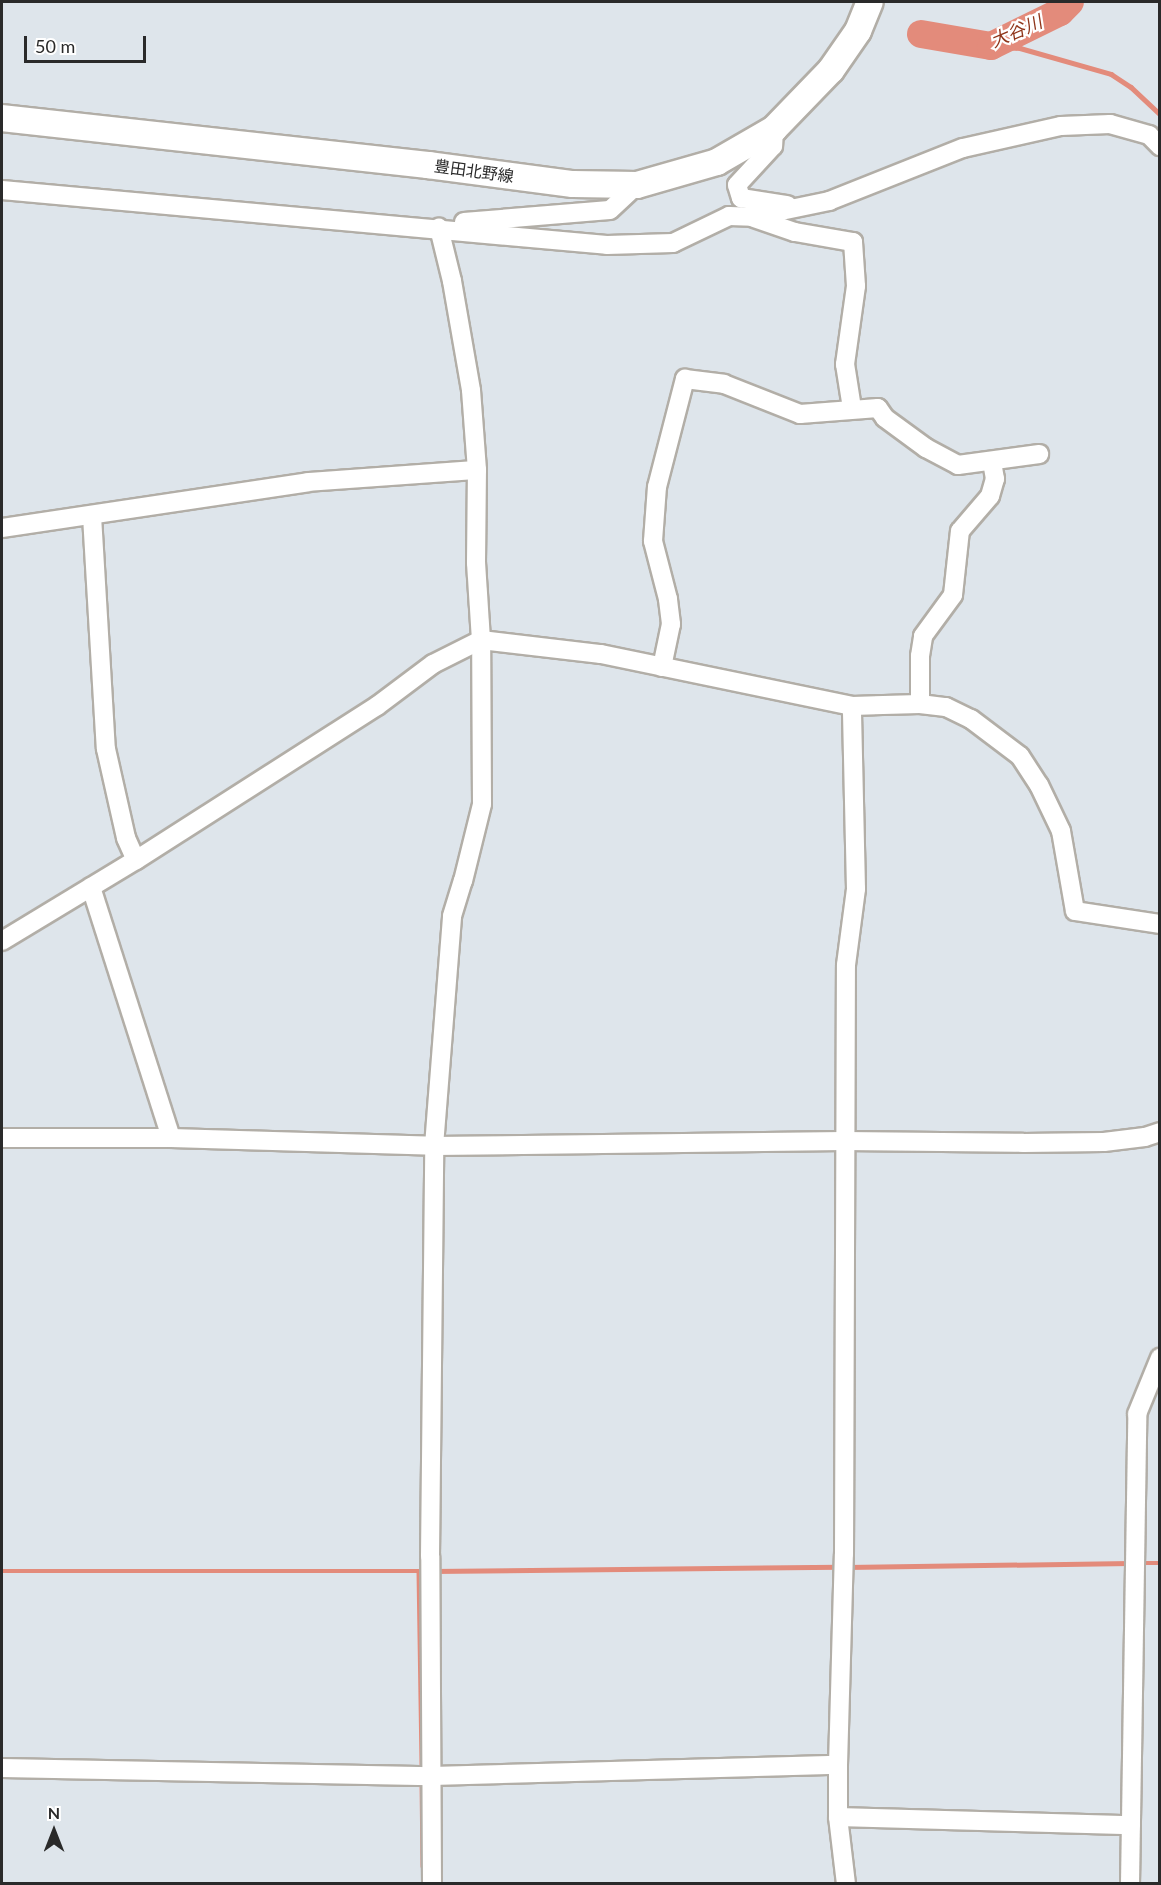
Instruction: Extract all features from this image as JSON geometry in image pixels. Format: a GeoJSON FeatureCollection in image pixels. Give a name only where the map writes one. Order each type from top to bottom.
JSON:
{"type":"FeatureCollection","features":[{"type":"Feature","properties":{"kind":"main road","name":"豊田北野線"},"geometry":{"type":"LineString","coordinates":[[2,118],[428,165],[573,184],[638,185],[717,162],[774,129],[831,70],[858,31],[870,2]]}},
{"type":"Feature","properties":{"kind":"street"},"geometry":{"type":"LineString","coordinates":[[2,190],[607,245],[673,243],[729,216],[752,217],[829,201],[963,148],[1061,126],[1110,124],[1149,135],[1160,146]]}},
{"type":"Feature","properties":{"kind":"street"},"geometry":{"type":"LineString","coordinates":[[774,129],[773,146],[737,185],[741,198],[800,207]]}},
{"type":"Feature","properties":{"kind":"street"},"geometry":{"type":"LineString","coordinates":[[439,228],[463,222],[610,210],[638,185]]}},
{"type":"Feature","properties":{"kind":"street"},"geometry":{"type":"LineString","coordinates":[[752,217],[795,231],[853,242],[856,286],[845,364],[852,408]]}},
{"type":"Feature","properties":{"kind":"street"},"geometry":{"type":"LineString","coordinates":[[432,1884],[430,1545],[434,1146],[452,916],[464,881],[482,804],[481,640],[476,563],[477,470],[469,378],[452,281],[439,228]]}},
{"type":"Feature","properties":{"kind":"street"},"geometry":{"type":"LineString","coordinates":[[662,667],[671,624],[668,599],[653,541],[657,487],[685,379],[724,384],[800,414],[852,408],[878,408],[893,424],[926,448],[958,465],[1039,454]]}},
{"type":"Feature","properties":{"kind":"street"},"geometry":{"type":"LineString","coordinates":[[920,704],[920,656],[923,636],[953,595],[960,531],[990,496],[995,479],[992,462]]}},
{"type":"Feature","properties":{"kind":"street"},"geometry":{"type":"LineString","coordinates":[[2,528],[308,482],[477,470]]}},
{"type":"Feature","properties":{"kind":"street"},"geometry":{"type":"LineString","coordinates":[[92,516],[106,749],[126,838],[136,860]]}},
{"type":"Feature","properties":{"kind":"street"},"geometry":{"type":"LineString","coordinates":[[2,941],[136,860],[378,706],[433,664],[481,640],[601,654],[852,706],[920,704],[946,707],[971,719],[1020,756],[1049,802],[1061,831],[1075,911],[1160,924]]}},
{"type":"Feature","properties":{"kind":"street"},"geometry":{"type":"LineString","coordinates":[[846,1884],[838,1817],[838,1765],[844,1554],[846,965],[856,889],[852,706]]}},
{"type":"Feature","properties":{"kind":"street"},"geometry":{"type":"LineString","coordinates":[[91,887],[171,1138]]}},
{"type":"Feature","properties":{"kind":"street"},"geometry":{"type":"LineString","coordinates":[[2,1138],[171,1138],[434,1146],[844,1141],[1104,1142],[1145,1137],[1160,1132]]}},
{"type":"Feature","properties":{"kind":"street"},"geometry":{"type":"LineString","coordinates":[[1130,1884],[1137,1414],[1160,1358]]}},
{"type":"Feature","properties":{"kind":"street"},"geometry":{"type":"LineString","coordinates":[[2,1768],[432,1776],[838,1765]]}},
{"type":"Feature","properties":{"kind":"street"},"geometry":{"type":"LineString","coordinates":[[838,1817],[1131,1825]]}},
{"type":"Feature","properties":{"kind":"waterway","name":"大谷川"},"geometry":{"type":"LineString","coordinates":[[921,34],[991,46],[1060,12],[1070,2]]}},
{"type":"Feature","properties":{"kind":"waterway"},"geometry":{"type":"LineString","coordinates":[[991,46],[1020,48],[1111,74],[1131,87],[1160,114]]}},
{"type":"Feature","properties":{"kind":"waterway"},"geometry":{"type":"LineString","coordinates":[[847,1567],[1130,1563]]}},
{"type":"Feature","properties":{"kind":"waterway"},"geometry":{"type":"LineString","coordinates":[[1138,1563],[1160,1563]]}},
{"type":"Feature","properties":{"kind":"waterway"},"geometry":{"type":"LineString","coordinates":[[433,1571],[839,1567]]}},
{"type":"Feature","properties":{"kind":"waterway"},"geometry":{"type":"LineString","coordinates":[[2,1571],[425,1571]]}},
{"type":"Feature","properties":{"kind":"waterway"},"geometry":{"type":"LineString","coordinates":[[419,1571],[422,1773]]}},
{"type":"Feature","properties":{"kind":"waterway"},"geometry":{"type":"LineString","coordinates":[[422,1781],[423,1866]]}}]}
